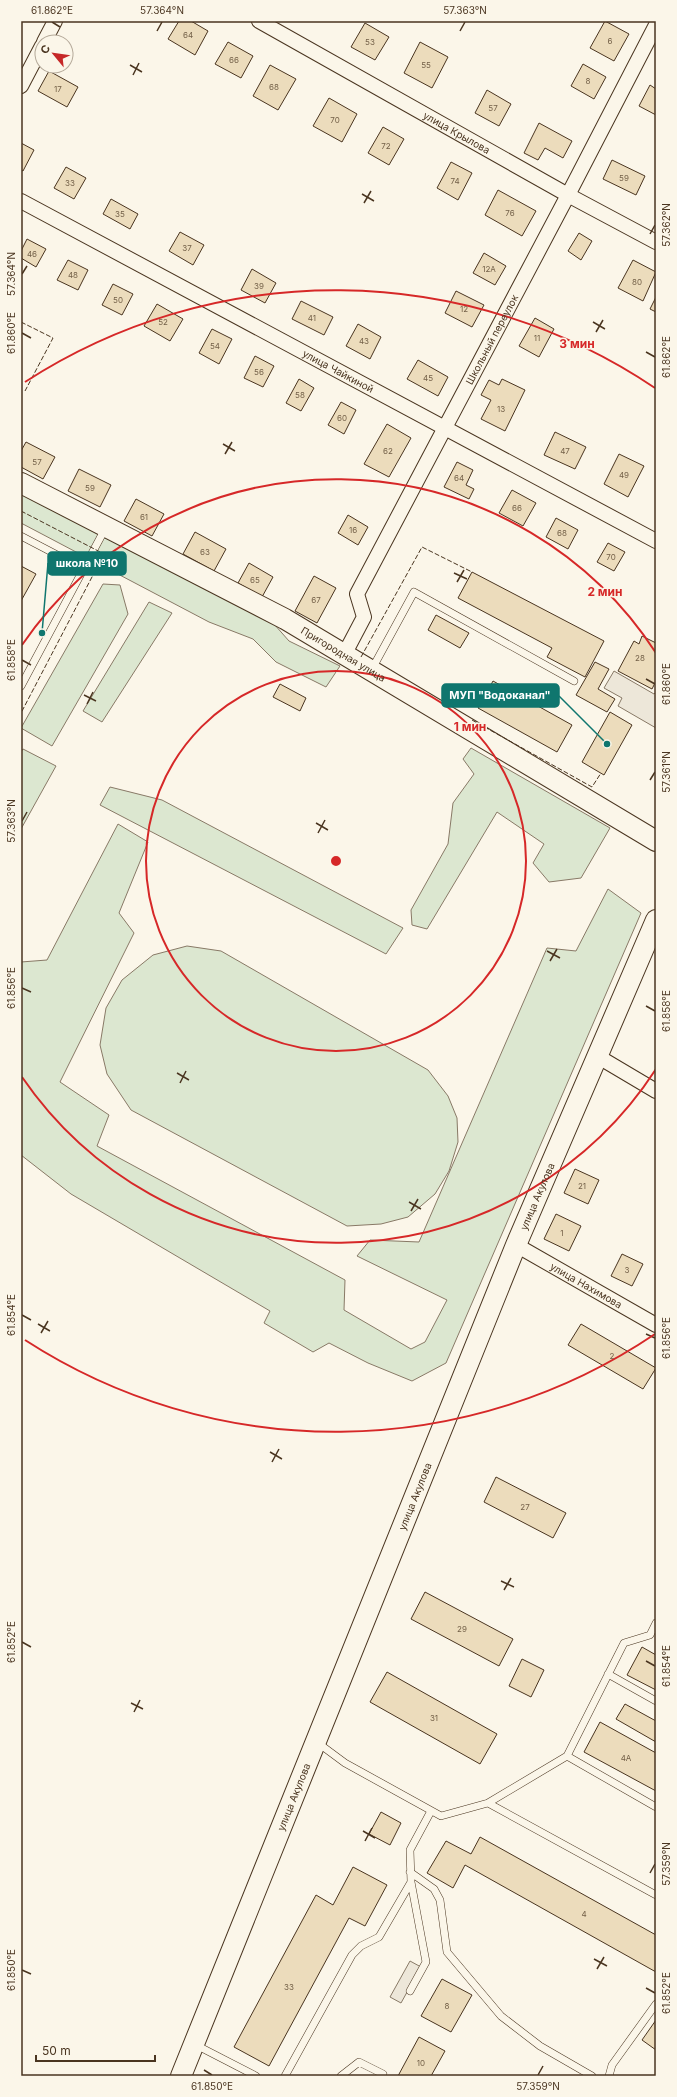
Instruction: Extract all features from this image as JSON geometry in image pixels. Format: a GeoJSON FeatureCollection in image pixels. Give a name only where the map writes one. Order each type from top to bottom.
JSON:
{"type":"FeatureCollection","features":[{"type":"Feature","properties":{"kind":"main road","name":"Пригородная улица"},"geometry":{"type":"LineString","coordinates":[[21,483],[284,619],[656,841]]}},
{"type":"Feature","properties":{"kind":"main road","name":"улица Акулова"},"geometry":{"type":"LineString","coordinates":[[181,2076],[516,1245],[656,920]]}},
{"type":"Feature","properties":{"kind":"street"},"geometry":{"type":"LineString","coordinates":[[48,34],[55,21]]}},
{"type":"Feature","properties":{"kind":"street","name":"улица Крылова"},"geometry":{"type":"LineString","coordinates":[[259,21],[568,196],[656,242]]}},
{"type":"Feature","properties":{"kind":"street","name":"Школьный переулок"},"geometry":{"type":"LineString","coordinates":[[344,654],[364,617],[357,594],[568,196],[656,25]]}},
{"type":"Feature","properties":{"kind":"street"},"geometry":{"type":"LineString","coordinates":[[21,86],[34,61]]}},
{"type":"Feature","properties":{"kind":"street","name":"улица Чайкиной"},"geometry":{"type":"LineString","coordinates":[[21,201],[656,541]]}},
{"type":"Feature","properties":{"kind":"street"},"geometry":{"type":"LineString","coordinates":[[597,1056],[656,1091]]}},
{"type":"Feature","properties":{"kind":"street","name":"улица Нахимова"},"geometry":{"type":"LineString","coordinates":[[516,1245],[656,1325]]}},
{"type":"Feature","properties":{"kind":"lane"},"geometry":{"type":"LineString","coordinates":[[21,686],[106,527]]}},
{"type":"Feature","properties":{"kind":"lane"},"geometry":{"type":"LineString","coordinates":[[21,536],[84,569]]}},
{"type":"Feature","properties":{"kind":"lane"},"geometry":{"type":"LineString","coordinates":[[371,670],[414,592],[574,681]]}},
{"type":"Feature","properties":{"kind":"lane"},"geometry":{"type":"LineString","coordinates":[[316,1741],[345,1763],[441,1816],[488,1803],[567,1756],[624,1644],[650,1635],[656,1623]]}},
{"type":"Feature","properties":{"kind":"lane"},"geometry":{"type":"LineString","coordinates":[[608,1674],[656,1701]]}},
{"type":"Feature","properties":{"kind":"lane"},"geometry":{"type":"LineString","coordinates":[[567,1756],[656,1807]]}},
{"type":"Feature","properties":{"kind":"lane"},"geometry":{"type":"LineString","coordinates":[[488,1803],[656,1895]]}},
{"type":"Feature","properties":{"kind":"lane"},"geometry":{"type":"LineString","coordinates":[[410,1991],[426,1962],[411,1882],[410,1850],[431,1811]]}},
{"type":"Feature","properties":{"kind":"lane"},"geometry":{"type":"LineString","coordinates":[[410,1872],[434,1889],[440,1900],[447,1952],[501,2016],[540,2046],[592,2076]]}},
{"type":"Feature","properties":{"kind":"lane"},"geometry":{"type":"LineString","coordinates":[[285,2076],[352,1955],[360,1946],[379,1937],[411,1882]]}},
{"type":"Feature","properties":{"kind":"lane"},"geometry":{"type":"LineString","coordinates":[[609,2076],[612,2065],[656,2004]]}},
{"type":"Feature","properties":{"kind":"lane"},"geometry":{"type":"LineString","coordinates":[[194,2044],[256,2076]]}},
{"type":"Feature","properties":{"kind":"lane"},"geometry":{"type":"LineString","coordinates":[[341,2076],[359,2062],[383,2074]]}},
{"type":"Feature","properties":{"kind":"green space"},"geometry":{"type":"Polygon","coordinates":[[[21,489],[274,624],[289,641],[340,666],[326,687],[276,662],[253,639],[209,622],[21,523],[21,489]]]}},
{"type":"Feature","properties":{"kind":"green space"},"geometry":{"type":"Polygon","coordinates":[[[103,584],[120,585],[128,614],[52,746],[21,728],[103,584]]]}},
{"type":"Feature","properties":{"kind":"green space"},"geometry":{"type":"Polygon","coordinates":[[[149,602],[172,613],[102,722],[83,711],[149,602]]]}},
{"type":"Feature","properties":{"kind":"green space"},"geometry":{"type":"Polygon","coordinates":[[[471,748],[610,828],[581,878],[549,882],[533,863],[544,844],[497,812],[427,929],[412,925],[411,910],[448,844],[453,803],[474,774],[463,759],[471,748]]]}},
{"type":"Feature","properties":{"kind":"green space"},"geometry":{"type":"Polygon","coordinates":[[[23,749],[56,766],[21,829],[21,752],[23,749]]]}},
{"type":"Feature","properties":{"kind":"green space"},"geometry":{"type":"Polygon","coordinates":[[[110,787],[162,800],[403,928],[386,954],[100,805],[110,787]]]}},
{"type":"Feature","properties":{"kind":"green space"},"geometry":{"type":"Polygon","coordinates":[[[118,824],[148,842],[119,913],[134,933],[60,1082],[109,1115],[97,1146],[345,1280],[344,1310],[411,1349],[425,1342],[447,1300],[357,1256],[370,1240],[419,1242],[547,948],[576,951],[608,889],[641,913],[446,1363],[412,1381],[368,1363],[329,1343],[313,1352],[264,1323],[270,1311],[71,1194],[21,1155],[21,962],[47,960],[118,824]]]}},
{"type":"Feature","properties":{"kind":"green space"},"geometry":{"type":"Polygon","coordinates":[[[187,946],[221,951],[428,1070],[448,1096],[457,1118],[458,1142],[449,1171],[435,1194],[408,1217],[381,1224],[347,1226],[131,1110],[107,1074],[100,1045],[106,1008],[122,980],[153,955],[187,946]]]}},
{"type":"Feature","properties":{"kind":"shaded area"},"geometry":{"type":"Polygon","coordinates":[[[614,671],[654,694],[656,692],[656,728],[618,706],[622,698],[604,688],[614,671]]]}},
{"type":"Feature","properties":{"kind":"shaded area"},"geometry":{"type":"Polygon","coordinates":[[[410,1961],[421,1967],[401,2003],[390,1997],[410,1961]]]}},
{"type":"Feature","properties":{"kind":"building"},"geometry":{"type":"Polygon","coordinates":[[[179,21],[191,21],[208,31],[195,55],[168,39],[179,21]]]}},
{"type":"Feature","properties":{"kind":"building"},"geometry":{"type":"Polygon","coordinates":[[[605,21],[629,34],[614,61],[590,48],[605,21]]]}},
{"type":"Feature","properties":{"kind":"building"},"geometry":{"type":"Polygon","coordinates":[[[365,23],[389,37],[375,60],[351,47],[365,23]]]}},
{"type":"Feature","properties":{"kind":"building"},"geometry":{"type":"Polygon","coordinates":[[[228,42],[253,56],[241,78],[215,64],[228,42]]]}},
{"type":"Feature","properties":{"kind":"building"},"geometry":{"type":"Polygon","coordinates":[[[420,42],[448,57],[432,88],[404,73],[420,42]]]}},
{"type":"Feature","properties":{"kind":"building"},"geometry":{"type":"Polygon","coordinates":[[[583,64],[606,77],[594,99],[571,86],[583,64]]]}},
{"type":"Feature","properties":{"kind":"building"},"geometry":{"type":"Polygon","coordinates":[[[270,65],[296,79],[278,110],[253,96],[270,65]]]}},
{"type":"Feature","properties":{"kind":"building"},"geometry":{"type":"Polygon","coordinates":[[[47,74],[54,74],[78,87],[67,107],[38,91],[47,74]]]}},
{"type":"Feature","properties":{"kind":"building"},"geometry":{"type":"Polygon","coordinates":[[[650,85],[656,89],[656,115],[639,106],[650,85]]]}},
{"type":"Feature","properties":{"kind":"building"},"geometry":{"type":"Polygon","coordinates":[[[487,90],[511,104],[499,126],[475,113],[487,90]]]}},
{"type":"Feature","properties":{"kind":"building"},"geometry":{"type":"Polygon","coordinates":[[[329,98],[357,114],[342,142],[313,126],[329,98]]]}},
{"type":"Feature","properties":{"kind":"building"},"geometry":{"type":"Polygon","coordinates":[[[539,123],[572,141],[563,158],[545,148],[538,160],[524,153],[539,123]]]}},
{"type":"Feature","properties":{"kind":"building"},"geometry":{"type":"Polygon","coordinates":[[[383,127],[404,139],[389,165],[368,153],[383,127]]]}},
{"type":"Feature","properties":{"kind":"building"},"geometry":{"type":"Polygon","coordinates":[[[21,143],[34,150],[23,171],[21,170],[21,143]]]}},
{"type":"Feature","properties":{"kind":"building"},"geometry":{"type":"Polygon","coordinates":[[[612,160],[645,176],[636,195],[603,179],[612,160]]]}},
{"type":"Feature","properties":{"kind":"building"},"geometry":{"type":"Polygon","coordinates":[[[451,162],[472,173],[458,200],[437,188],[451,162]]]}},
{"type":"Feature","properties":{"kind":"building"},"geometry":{"type":"Polygon","coordinates":[[[66,167],[86,178],[74,199],[54,188],[66,167]]]}},
{"type":"Feature","properties":{"kind":"building"},"geometry":{"type":"Polygon","coordinates":[[[498,190],[536,211],[522,236],[485,215],[498,190]]]}},
{"type":"Feature","properties":{"kind":"building"},"geometry":{"type":"Polygon","coordinates":[[[111,199],[138,214],[130,229],[103,214],[111,199]]]}},
{"type":"Feature","properties":{"kind":"building"},"geometry":{"type":"Polygon","coordinates":[[[180,232],[204,245],[193,265],[169,251],[180,232]]]}},
{"type":"Feature","properties":{"kind":"building"},"geometry":{"type":"Polygon","coordinates":[[[579,233],[592,241],[581,260],[568,251],[579,233]]]}},
{"type":"Feature","properties":{"kind":"building"},"geometry":{"type":"Polygon","coordinates":[[[27,239],[46,249],[36,267],[21,258],[21,251],[27,239]]]}},
{"type":"Feature","properties":{"kind":"building"},"geometry":{"type":"Polygon","coordinates":[[[484,253],[506,266],[495,285],[473,273],[484,253]]]}},
{"type":"Feature","properties":{"kind":"building"},"geometry":{"type":"Polygon","coordinates":[[[68,260],[88,270],[78,290],[57,280],[68,260]]]}},
{"type":"Feature","properties":{"kind":"building"},"geometry":{"type":"Polygon","coordinates":[[[633,260],[656,272],[643,301],[618,288],[633,260]]]}},
{"type":"Feature","properties":{"kind":"building"},"geometry":{"type":"Polygon","coordinates":[[[252,269],[276,283],[265,303],[241,290],[252,269]]]}},
{"type":"Feature","properties":{"kind":"building"},"geometry":{"type":"Polygon","coordinates":[[[113,284],[133,294],[122,315],[102,305],[113,284]]]}},
{"type":"Feature","properties":{"kind":"building"},"geometry":{"type":"Polygon","coordinates":[[[456,291],[484,305],[472,327],[445,313],[456,291]]]}},
{"type":"Feature","properties":{"kind":"building"},"geometry":{"type":"Polygon","coordinates":[[[656,297],[656,312],[650,309],[656,297]]]}},
{"type":"Feature","properties":{"kind":"building"},"geometry":{"type":"Polygon","coordinates":[[[301,301],[333,317],[324,335],[292,319],[301,301]]]}},
{"type":"Feature","properties":{"kind":"building"},"geometry":{"type":"Polygon","coordinates":[[[157,304],[183,319],[170,341],[144,326],[157,304]]]}},
{"type":"Feature","properties":{"kind":"building"},"geometry":{"type":"Polygon","coordinates":[[[535,318],[554,329],[539,357],[519,346],[535,318]]]}},
{"type":"Feature","properties":{"kind":"building"},"geometry":{"type":"Polygon","coordinates":[[[358,324],[381,337],[370,359],[346,346],[358,324]]]}},
{"type":"Feature","properties":{"kind":"building"},"geometry":{"type":"Polygon","coordinates":[[[212,329],[232,339],[219,364],[199,353],[212,329]]]}},
{"type":"Feature","properties":{"kind":"building"},"geometry":{"type":"Polygon","coordinates":[[[255,356],[274,366],[263,387],[244,378],[255,356]]]}},
{"type":"Feature","properties":{"kind":"building"},"geometry":{"type":"Polygon","coordinates":[[[418,360],[448,377],[438,396],[407,379],[418,360]]]}},
{"type":"Feature","properties":{"kind":"building"},"geometry":{"type":"Polygon","coordinates":[[[299,379],[314,388],[301,411],[286,403],[299,379]]]}},
{"type":"Feature","properties":{"kind":"building"},"geometry":{"type":"Polygon","coordinates":[[[502,379],[525,390],[505,431],[481,419],[491,400],[481,395],[489,380],[499,385],[502,379]]]}},
{"type":"Feature","properties":{"kind":"building"},"geometry":{"type":"Polygon","coordinates":[[[341,402],[356,410],[344,434],[328,425],[341,402]]]}},
{"type":"Feature","properties":{"kind":"building"},"geometry":{"type":"Polygon","coordinates":[[[387,424],[411,438],[389,477],[364,464],[387,424]]]}},
{"type":"Feature","properties":{"kind":"building"},"geometry":{"type":"Polygon","coordinates":[[[555,432],[586,447],[575,469],[544,455],[555,432]]]}},
{"type":"Feature","properties":{"kind":"building"},"geometry":{"type":"Polygon","coordinates":[[[26,442],[55,457],[43,479],[21,467],[21,451],[26,442]]]}},
{"type":"Feature","properties":{"kind":"building"},"geometry":{"type":"Polygon","coordinates":[[[619,454],[644,466],[628,497],[604,484],[619,454]]]}},
{"type":"Feature","properties":{"kind":"building"},"geometry":{"type":"Polygon","coordinates":[[[457,462],[473,470],[466,485],[474,489],[469,499],[444,487],[457,462]]]}},
{"type":"Feature","properties":{"kind":"building"},"geometry":{"type":"Polygon","coordinates":[[[79,469],[111,485],[100,507],[68,491],[79,469]]]}},
{"type":"Feature","properties":{"kind":"building"},"geometry":{"type":"Polygon","coordinates":[[[512,490],[536,503],[523,526],[499,513],[512,490]]]}},
{"type":"Feature","properties":{"kind":"building"},"geometry":{"type":"Polygon","coordinates":[[[136,499],[164,514],[152,536],[124,521],[136,499]]]}},
{"type":"Feature","properties":{"kind":"building"},"geometry":{"type":"Polygon","coordinates":[[[348,515],[368,527],[358,545],[338,533],[348,515]]]}},
{"type":"Feature","properties":{"kind":"building"},"geometry":{"type":"Polygon","coordinates":[[[556,518],[578,530],[568,549],[546,537],[556,518]]]}},
{"type":"Feature","properties":{"kind":"building"},"geometry":{"type":"Polygon","coordinates":[[[195,532],[226,549],[214,571],[183,554],[195,532]]]}},
{"type":"Feature","properties":{"kind":"building"},"geometry":{"type":"Polygon","coordinates":[[[608,543],[625,552],[614,571],[597,562],[608,543]]]}},
{"type":"Feature","properties":{"kind":"building"},"geometry":{"type":"Polygon","coordinates":[[[249,563],[273,577],[262,597],[238,583],[249,563]]]}},
{"type":"Feature","properties":{"kind":"building"},"geometry":{"type":"Polygon","coordinates":[[[21,566],[36,574],[21,601],[21,566]]]}},
{"type":"Feature","properties":{"kind":"building"},"geometry":{"type":"Polygon","coordinates":[[[472,572],[604,641],[585,677],[547,657],[552,648],[458,598],[472,572]]]}},
{"type":"Feature","properties":{"kind":"building"},"geometry":{"type":"Polygon","coordinates":[[[314,576],[336,588],[317,623],[295,611],[314,576]]]}},
{"type":"Feature","properties":{"kind":"building"},"geometry":{"type":"Polygon","coordinates":[[[436,615],[469,633],[460,648],[428,630],[436,615]]]}},
{"type":"Feature","properties":{"kind":"building"},"geometry":{"type":"Polygon","coordinates":[[[642,636],[656,643],[656,681],[652,689],[618,671],[634,641],[639,644],[642,636]]]}},
{"type":"Feature","properties":{"kind":"building"},"geometry":{"type":"Polygon","coordinates":[[[595,662],[609,669],[598,689],[615,699],[607,712],[576,695],[595,662]]]}},
{"type":"Feature","properties":{"kind":"building"},"geometry":{"type":"Polygon","coordinates":[[[493,681],[572,725],[557,752],[478,708],[493,681]]]}},
{"type":"Feature","properties":{"kind":"building"},"geometry":{"type":"Polygon","coordinates":[[[280,684],[306,698],[300,711],[273,697],[280,684]]]}},
{"type":"Feature","properties":{"kind":"building"},"geometry":{"type":"Polygon","coordinates":[[[610,712],[632,725],[604,775],[582,762],[610,712]]]}},
{"type":"Feature","properties":{"kind":"building"},"geometry":{"type":"Polygon","coordinates":[[[575,1169],[599,1180],[588,1204],[564,1193],[575,1169]]]}},
{"type":"Feature","properties":{"kind":"building"},"geometry":{"type":"Polygon","coordinates":[[[556,1214],[581,1226],[569,1251],[544,1239],[556,1214]]]}},
{"type":"Feature","properties":{"kind":"building"},"geometry":{"type":"Polygon","coordinates":[[[622,1254],[643,1264],[632,1286],[611,1276],[622,1254]]]}},
{"type":"Feature","properties":{"kind":"building"},"geometry":{"type":"Polygon","coordinates":[[[581,1324],[656,1368],[643,1389],[568,1345],[581,1324]]]}},
{"type":"Feature","properties":{"kind":"building"},"geometry":{"type":"Polygon","coordinates":[[[496,1477],[566,1513],[553,1538],[484,1502],[496,1477]]]}},
{"type":"Feature","properties":{"kind":"building"},"geometry":{"type":"Polygon","coordinates":[[[425,1592],[513,1639],[499,1666],[411,1619],[425,1592]]]}},
{"type":"Feature","properties":{"kind":"building"},"geometry":{"type":"Polygon","coordinates":[[[642,1647],[656,1655],[656,1690],[627,1675],[642,1647]]]}},
{"type":"Feature","properties":{"kind":"building"},"geometry":{"type":"Polygon","coordinates":[[[522,1659],[544,1670],[531,1697],[509,1686],[522,1659]]]}},
{"type":"Feature","properties":{"kind":"building"},"geometry":{"type":"Polygon","coordinates":[[[387,1672],[497,1734],[480,1764],[370,1702],[387,1672]]]}},
{"type":"Feature","properties":{"kind":"building"},"geometry":{"type":"Polygon","coordinates":[[[625,1704],[656,1721],[656,1742],[616,1719],[625,1704]]]}},
{"type":"Feature","properties":{"kind":"building"},"geometry":{"type":"Polygon","coordinates":[[[600,1722],[656,1753],[656,1791],[584,1752],[600,1722]]]}},
{"type":"Feature","properties":{"kind":"building"},"geometry":{"type":"Polygon","coordinates":[[[381,1812],[401,1823],[390,1845],[369,1834],[381,1812]]]}},
{"type":"Feature","properties":{"kind":"building"},"geometry":{"type":"Polygon","coordinates":[[[480,1837],[656,1935],[656,1972],[465,1865],[453,1888],[427,1873],[446,1841],[471,1854],[480,1837]]]}},
{"type":"Feature","properties":{"kind":"building"},"geometry":{"type":"Polygon","coordinates":[[[353,1867],[387,1885],[365,1926],[349,1918],[269,2066],[234,2047],[316,1895],[333,1905],[353,1867]]]}},
{"type":"Feature","properties":{"kind":"building"},"geometry":{"type":"Polygon","coordinates":[[[442,1979],[472,1995],[451,2032],[421,2016],[442,1979]]]}},
{"type":"Feature","properties":{"kind":"building"},"geometry":{"type":"Polygon","coordinates":[[[656,2020],[656,2050],[642,2040],[656,2020]]]}},
{"type":"Feature","properties":{"kind":"building"},"geometry":{"type":"Polygon","coordinates":[[[419,2037],[445,2051],[431,2076],[398,2076],[419,2037]]]}},
{"type":"Feature","properties":{"kind":"fence"},"geometry":{"type":"LineString","coordinates":[[21,322],[53,338],[25,391]]}},
{"type":"Feature","properties":{"kind":"fence"},"geometry":{"type":"LineString","coordinates":[[21,511],[104,554],[21,713]]}},
{"type":"Feature","properties":{"kind":"fence"},"geometry":{"type":"LineString","coordinates":[[361,657],[422,547],[472,572]]}},
{"type":"Feature","properties":{"kind":"fence"},"geometry":{"type":"LineString","coordinates":[[472,720],[592,787],[601,773]]}},
{"type":"Feature","properties":{"kind":"place","name":"школа №10"},"geometry":{"type":"Point","coordinates":[42,633]}},
{"type":"Feature","properties":{"kind":"place","name":"МУП \"Водоканал\""},"geometry":{"type":"Point","coordinates":[607,744]}}]}
